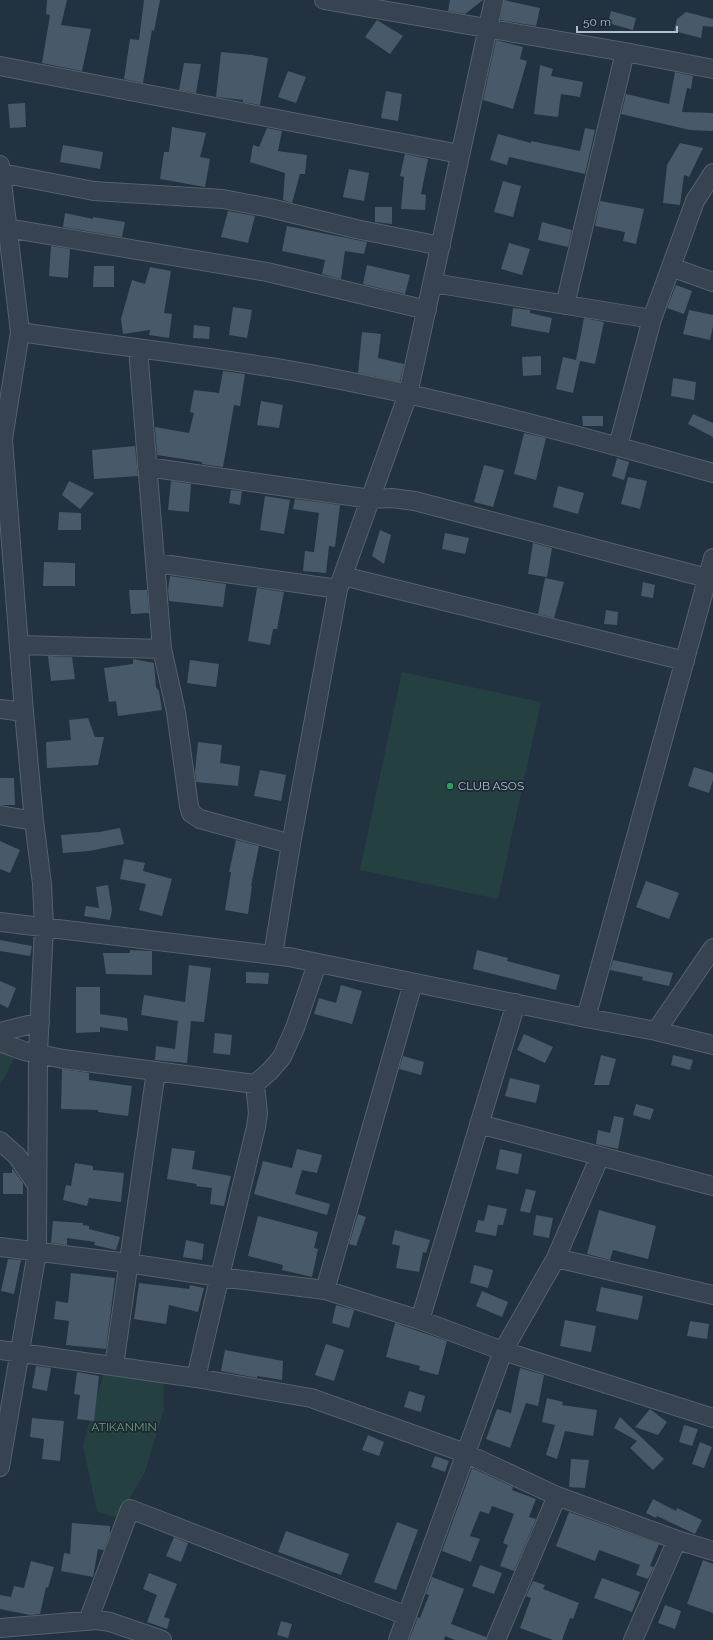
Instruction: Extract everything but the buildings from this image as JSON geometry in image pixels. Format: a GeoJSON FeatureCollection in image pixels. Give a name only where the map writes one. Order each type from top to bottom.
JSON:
{"type":"FeatureCollection","features":[{"type":"Feature","properties":{"kind":"street"},"geometry":{"type":"LineString","coordinates":[[324,0],[625,52],[713,69]]}},
{"type":"Feature","properties":{"kind":"street"},"geometry":{"type":"LineString","coordinates":[[273,955],[291,844],[340,583],[408,394],[494,0]]}},
{"type":"Feature","properties":{"kind":"street"},"geometry":{"type":"LineString","coordinates":[[565,305],[625,52]]}},
{"type":"Feature","properties":{"kind":"street"},"geometry":{"type":"LineString","coordinates":[[0,66],[460,154]]}},
{"type":"Feature","properties":{"kind":"street"},"geometry":{"type":"LineString","coordinates":[[0,1467],[37,1252],[38,1053],[44,927],[42,884],[34,821],[19,645],[8,617],[1,438],[20,332],[0,169],[94,191],[224,199],[270,208],[356,229],[441,246]]}},
{"type":"Feature","properties":{"kind":"street"},"geometry":{"type":"LineString","coordinates":[[618,446],[652,319],[670,267],[695,201],[713,173]]}},
{"type":"Feature","properties":{"kind":"street"},"geometry":{"type":"LineString","coordinates":[[7,228],[267,272],[427,310]]}},
{"type":"Feature","properties":{"kind":"street"},"geometry":{"type":"LineString","coordinates":[[670,267],[713,282]]}},
{"type":"Feature","properties":{"kind":"street"},"geometry":{"type":"LineString","coordinates":[[432,283],[652,319]]}},
{"type":"Feature","properties":{"kind":"street"},"geometry":{"type":"LineString","coordinates":[[20,332],[270,367],[408,394],[618,446],[713,473]]}},
{"type":"Feature","properties":{"kind":"street"},"geometry":{"type":"LineString","coordinates":[[138,349],[162,649],[176,712],[186,791],[191,813],[200,819],[291,844]]}},
{"type":"Feature","properties":{"kind":"street"},"geometry":{"type":"LineString","coordinates":[[147,467],[371,499],[392,498],[415,501],[707,578]]}},
{"type":"Feature","properties":{"kind":"street"},"geometry":{"type":"LineString","coordinates":[[586,1018],[685,661],[705,616],[707,578],[713,558]]}},
{"type":"Feature","properties":{"kind":"street"},"geometry":{"type":"LineString","coordinates":[[156,562],[340,583],[685,661]]}},
{"type":"Feature","properties":{"kind":"street"},"geometry":{"type":"LineString","coordinates":[[19,645],[162,649]]}},
{"type":"Feature","properties":{"kind":"street"},"geometry":{"type":"LineString","coordinates":[[0,709],[24,712]]}},
{"type":"Feature","properties":{"kind":"street"},"geometry":{"type":"LineString","coordinates":[[0,815],[34,821]]}},
{"type":"Feature","properties":{"kind":"street"},"geometry":{"type":"LineString","coordinates":[[0,922],[289,957],[317,964],[586,1018],[656,1030],[713,1045]]}},
{"type":"Feature","properties":{"kind":"street"},"geometry":{"type":"LineString","coordinates":[[656,1030],[713,948]]}},
{"type":"Feature","properties":{"kind":"street"},"geometry":{"type":"LineString","coordinates":[[0,1042],[24,1051],[63,1059],[255,1084],[270,1071],[282,1057],[295,1028],[317,964]]}},
{"type":"Feature","properties":{"kind":"street"},"geometry":{"type":"LineString","coordinates":[[325,1290],[413,983]]}},
{"type":"Feature","properties":{"kind":"street"},"geometry":{"type":"LineString","coordinates":[[420,1320],[516,1003]]}},
{"type":"Feature","properties":{"kind":"street"},"geometry":{"type":"LineString","coordinates":[[0,1032],[40,1022]]}},
{"type":"Feature","properties":{"kind":"street"},"geometry":{"type":"LineString","coordinates":[[114,1366],[156,1071]]}},
{"type":"Feature","properties":{"kind":"street"},"geometry":{"type":"LineString","coordinates":[[196,1378],[257,1120],[258,1102],[255,1084]]}},
{"type":"Feature","properties":{"kind":"street"},"geometry":{"type":"LineString","coordinates":[[479,1124],[713,1186]]}},
{"type":"Feature","properties":{"kind":"street"},"geometry":{"type":"LineString","coordinates":[[0,1141],[17,1156],[37,1185]]}},
{"type":"Feature","properties":{"kind":"street"},"geometry":{"type":"LineString","coordinates":[[398,1640],[503,1351],[556,1258],[600,1156]]}},
{"type":"Feature","properties":{"kind":"street"},"geometry":{"type":"LineString","coordinates":[[0,1247],[325,1290],[420,1320],[503,1351],[713,1418]]}},
{"type":"Feature","properties":{"kind":"street"},"geometry":{"type":"LineString","coordinates":[[556,1258],[713,1295]]}},
{"type":"Feature","properties":{"kind":"street"},"geometry":{"type":"LineString","coordinates":[[0,1350],[196,1378],[310,1398],[465,1454],[556,1496],[677,1540],[713,1551]]}},
{"type":"Feature","properties":{"kind":"street"},"geometry":{"type":"LineString","coordinates":[[496,1640],[556,1496]]}},
{"type":"Feature","properties":{"kind":"street"},"geometry":{"type":"LineString","coordinates":[[88,1620],[130,1509],[407,1616]]}},
{"type":"Feature","properties":{"kind":"street"},"geometry":{"type":"LineString","coordinates":[[633,1640],[677,1540]]}},
{"type":"Feature","properties":{"kind":"street"},"geometry":{"type":"LineString","coordinates":[[0,1628],[88,1620],[110,1622],[162,1640]]}},
{"type":"Feature","properties":{"kind":"green space","name":"CLUB ASOS"},"geometry":{"type":"Polygon","coordinates":[[[402,672],[541,702],[498,899],[360,870],[402,672]]]}},
{"type":"Feature","properties":{"kind":"green space"},"geometry":{"type":"Polygon","coordinates":[[[0,1045],[17,1054],[0,1085],[0,1045]]]}},
{"type":"Feature","properties":{"kind":"green space","name":"ATIKANMIN"},"geometry":{"type":"Polygon","coordinates":[[[115,1359],[163,1367],[164,1409],[145,1472],[118,1518],[97,1512],[83,1445],[103,1375],[115,1359]]]}},
{"type":"Feature","properties":{"kind":"place","name":"CLUB ASOS"},"geometry":{"type":"Point","coordinates":[450,786]}}]}
